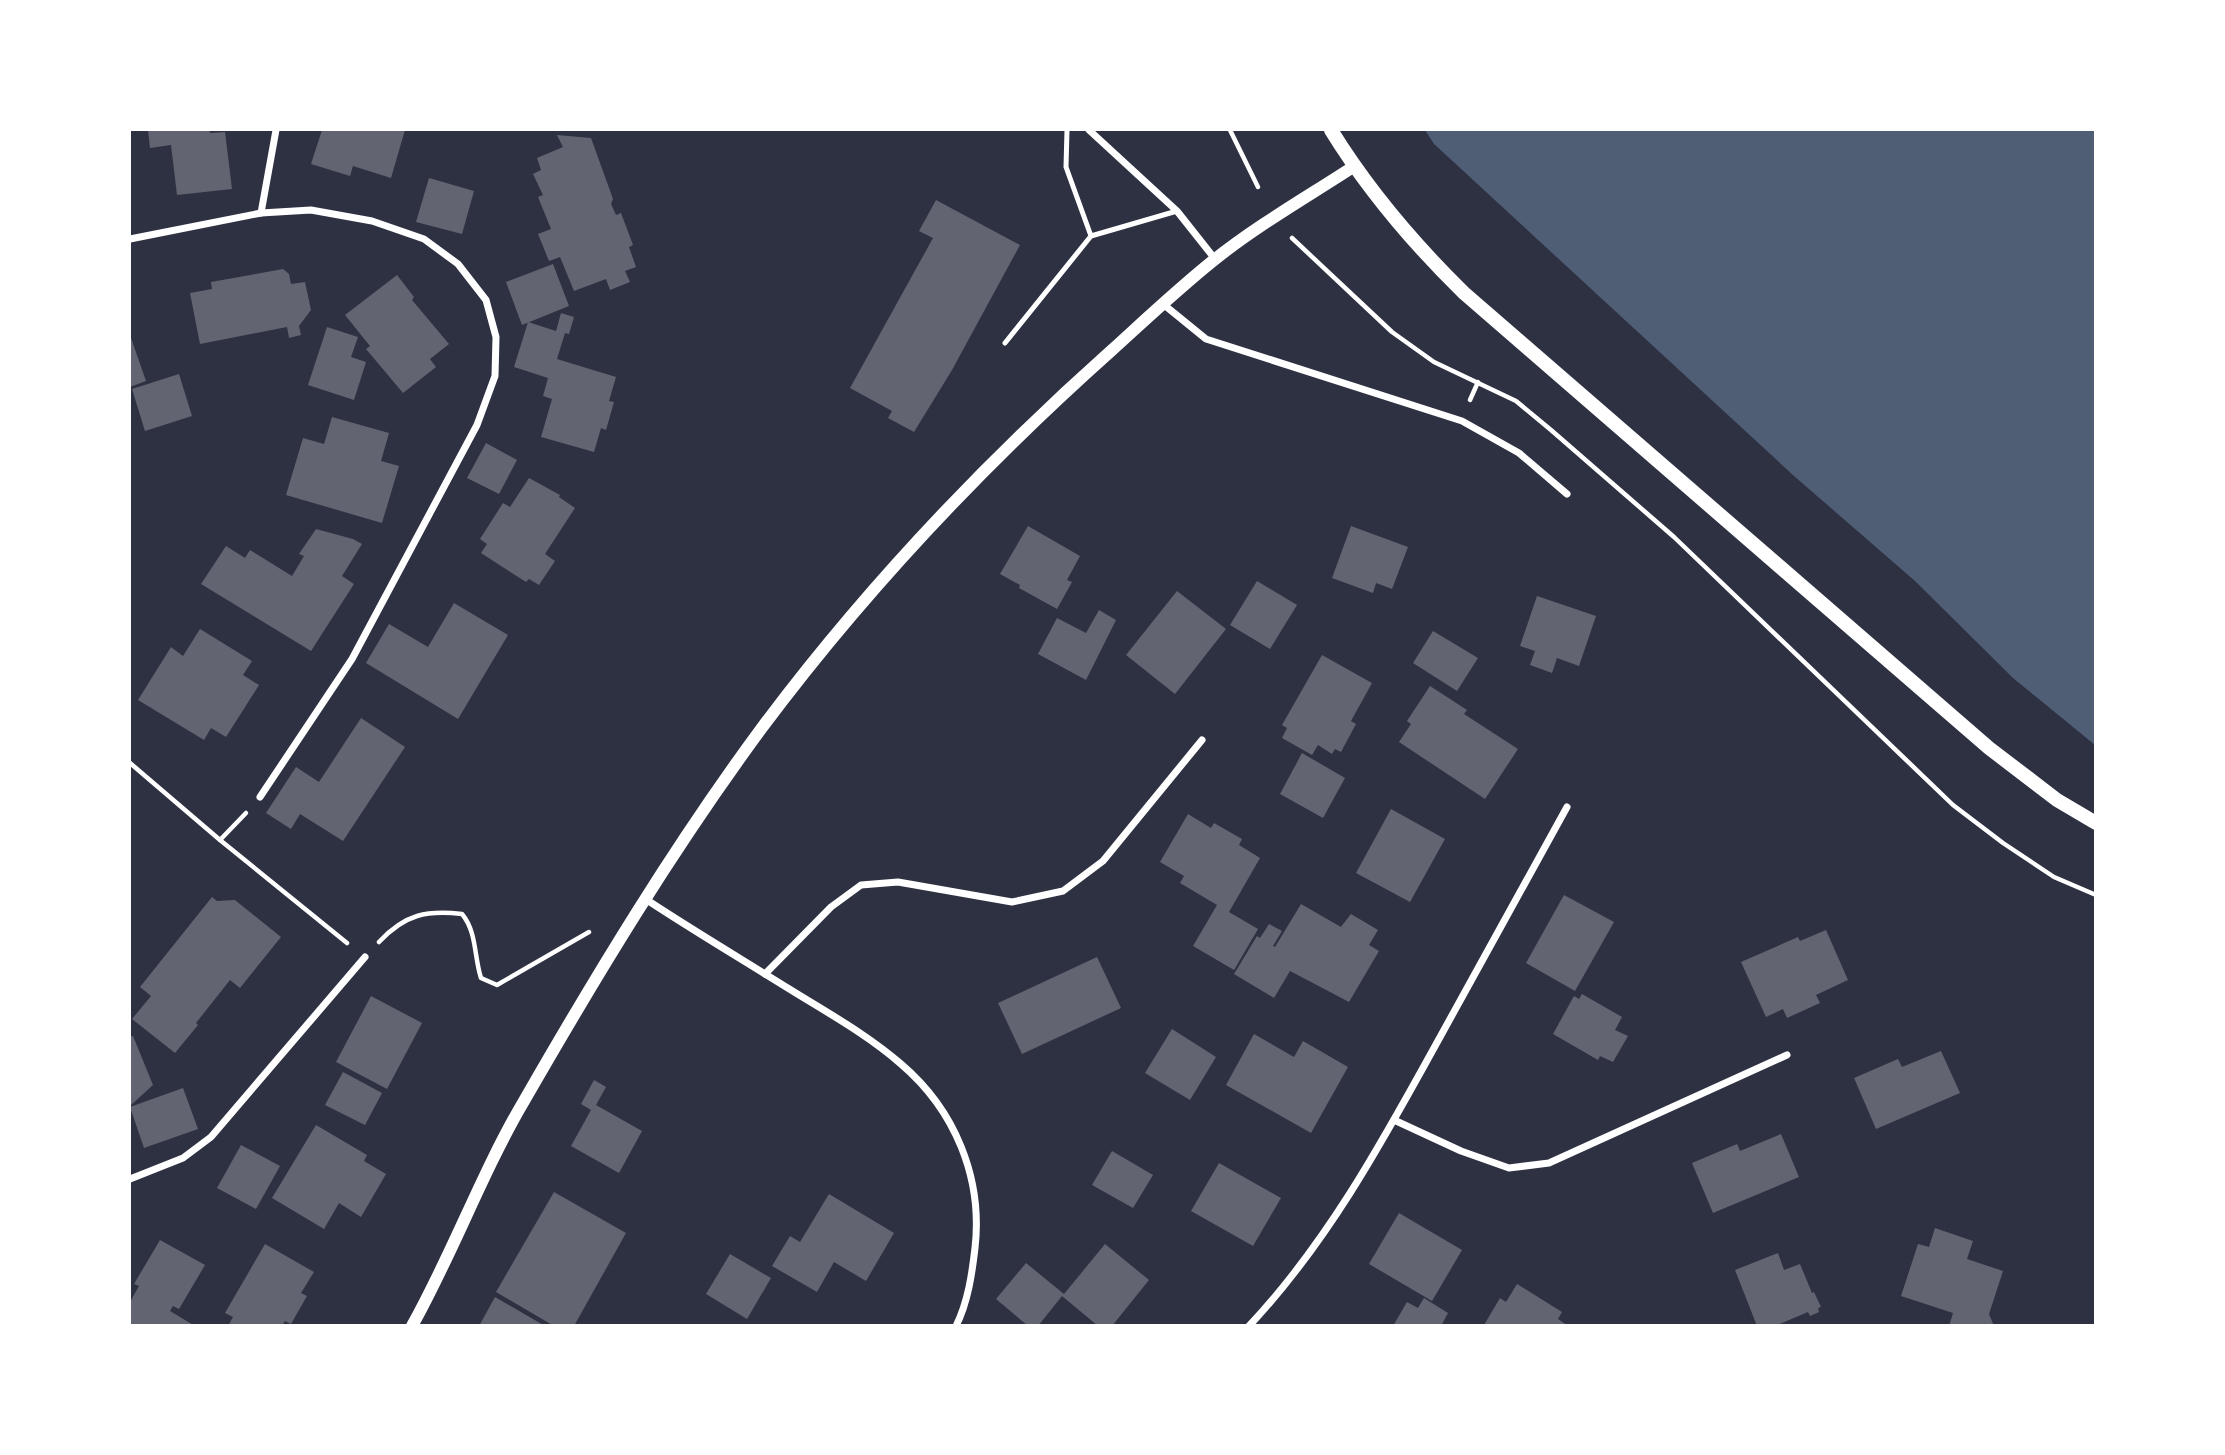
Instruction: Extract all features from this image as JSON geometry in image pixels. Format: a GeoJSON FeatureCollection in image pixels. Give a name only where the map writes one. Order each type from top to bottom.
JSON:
{"type":"FeatureCollection","features":[{"type":"Feature","properties":{"kind":"main road"},"geometry":{"type":"LineString","coordinates":[[1331,130],[1353,167],[1420,250],[1464,293],[1989,748],[2057,800],[2095,823]]}},
{"type":"Feature","properties":{"kind":"street"},"geometry":{"type":"LineString","coordinates":[[261,213],[276,130]]}},
{"type":"Feature","properties":{"kind":"street"},"geometry":{"type":"LineString","coordinates":[[1089,130],[1177,211],[1215,259]]}},
{"type":"Feature","properties":{"kind":"street"},"geometry":{"type":"LineString","coordinates":[[412,1325],[522,1104],[647,900],[702,813],[762,728],[873,591],[955,500],[1067,390],[1163,304],[1215,259],[1277,215],[1353,167]]}},
{"type":"Feature","properties":{"kind":"street"},"geometry":{"type":"LineString","coordinates":[[130,239],[261,213],[311,210],[372,221],[424,239],[458,264],[486,300],[496,337],[495,376],[477,425],[352,659],[260,797]]}},
{"type":"Feature","properties":{"kind":"street"},"geometry":{"type":"LineString","coordinates":[[1163,304],[1206,339],[1462,421],[1519,453],[1567,494]]}},
{"type":"Feature","properties":{"kind":"street"},"geometry":{"type":"LineString","coordinates":[[765,974],[831,908],[861,885],[898,881],[1012,902],[1063,891],[1102,861],[1202,740]]}},
{"type":"Feature","properties":{"kind":"street"},"geometry":{"type":"LineString","coordinates":[[1249,1325],[1281,1292],[1313,1250],[1394,1120],[1567,807]]}},
{"type":"Feature","properties":{"kind":"street"},"geometry":{"type":"LineString","coordinates":[[647,900],[852,1028],[902,1065],[937,1102],[961,1143],[973,1183],[978,1226],[973,1270],[956,1325]]}},
{"type":"Feature","properties":{"kind":"street"},"geometry":{"type":"LineString","coordinates":[[130,1179],[183,1158],[211,1137],[365,957]]}},
{"type":"Feature","properties":{"kind":"street"},"geometry":{"type":"LineString","coordinates":[[1394,1120],[1461,1151],[1508,1168],[1549,1163],[1787,1055]]}},
{"type":"Feature","properties":{"kind":"lane"},"geometry":{"type":"LineString","coordinates":[[1067,130],[1066,167],[1091,236]]}},
{"type":"Feature","properties":{"kind":"lane"},"geometry":{"type":"LineString","coordinates":[[1005,343],[1091,236],[1177,211]]}},
{"type":"Feature","properties":{"kind":"path"},"geometry":{"type":"LineString","coordinates":[[1230,130],[1258,187]]}},
{"type":"Feature","properties":{"kind":"path"},"geometry":{"type":"LineString","coordinates":[[1292,238],[1392,332],[1434,362],[1516,401],[1552,430],[1674,537],[1953,805],[2003,844],[2054,877],[2095,895]]}},
{"type":"Feature","properties":{"kind":"path"},"geometry":{"type":"LineString","coordinates":[[130,763],[365,957],[385,935],[423,913],[463,914],[472,926],[476,962],[481,978],[497,985],[590,932]]}},
{"type":"Feature","properties":{"kind":"path"},"geometry":{"type":"LineString","coordinates":[[220,840],[260,797]]}},
{"type":"Feature","properties":{"kind":"water"},"geometry":{"type":"Polygon","coordinates":[[[1425,130],[2095,130],[2095,745],[2013,678],[1915,581],[1794,476],[1434,144],[1425,130]]]}},
{"type":"Feature","properties":{"kind":"building"},"geometry":{"type":"Polygon","coordinates":[[[148,130],[225,132],[232,189],[177,195],[171,145],[150,148],[148,130]]]}},
{"type":"Feature","properties":{"kind":"building"},"geometry":{"type":"Polygon","coordinates":[[[322,130],[405,130],[391,178],[353,166],[350,176],[311,164],[322,130]]]}},
{"type":"Feature","properties":{"kind":"building"},"geometry":{"type":"Polygon","coordinates":[[[557,135],[591,138],[613,199],[611,204],[616,215],[621,213],[633,245],[629,247],[636,267],[625,271],[630,282],[610,290],[606,279],[574,291],[560,257],[549,261],[538,234],[551,229],[538,197],[543,195],[533,174],[541,170],[537,158],[563,147],[557,135]]]}},
{"type":"Feature","properties":{"kind":"building"},"geometry":{"type":"Polygon","coordinates":[[[429,178],[474,191],[462,234],[416,222],[429,178]]]}},
{"type":"Feature","properties":{"kind":"building"},"geometry":{"type":"Polygon","coordinates":[[[936,200],[1020,245],[952,370],[914,432],[888,418],[892,411],[850,388],[933,238],[919,231],[936,200]]]}},
{"type":"Feature","properties":{"kind":"building"},"geometry":{"type":"Polygon","coordinates":[[[553,264],[569,306],[522,325],[506,282],[553,264]]]}},
{"type":"Feature","properties":{"kind":"building"},"geometry":{"type":"Polygon","coordinates":[[[283,269],[289,274],[291,284],[305,282],[311,310],[299,326],[301,335],[289,338],[287,327],[200,344],[190,293],[212,289],[211,282],[283,269]]]}},
{"type":"Feature","properties":{"kind":"building"},"geometry":{"type":"Polygon","coordinates":[[[397,275],[414,297],[412,300],[449,344],[430,359],[436,367],[403,393],[366,349],[370,346],[345,315],[397,275]]]}},
{"type":"Feature","properties":{"kind":"building"},"geometry":{"type":"Polygon","coordinates":[[[561,313],[574,317],[569,334],[565,333],[557,359],[616,377],[609,401],[614,402],[606,430],[601,428],[594,452],[541,437],[552,399],[543,396],[548,378],[514,367],[528,322],[556,331],[561,313]]]}},
{"type":"Feature","properties":{"kind":"building"},"geometry":{"type":"Polygon","coordinates":[[[327,327],[358,337],[351,357],[366,362],[354,400],[308,385],[327,327]]]}},
{"type":"Feature","properties":{"kind":"building"},"geometry":{"type":"Polygon","coordinates":[[[130,335],[146,381],[130,387],[130,335]]]}},
{"type":"Feature","properties":{"kind":"building"},"geometry":{"type":"Polygon","coordinates":[[[179,374],[192,416],[145,431],[132,389],[179,374]]]}},
{"type":"Feature","properties":{"kind":"building"},"geometry":{"type":"Polygon","coordinates":[[[332,417],[389,433],[381,461],[399,466],[382,523],[286,495],[303,438],[324,444],[332,417]]]}},
{"type":"Feature","properties":{"kind":"building"},"geometry":{"type":"Polygon","coordinates":[[[486,443],[517,460],[499,494],[467,478],[486,443]]]}},
{"type":"Feature","properties":{"kind":"building"},"geometry":{"type":"Polygon","coordinates":[[[529,478],[560,495],[559,497],[575,508],[545,554],[555,561],[539,585],[529,579],[526,582],[481,553],[487,544],[480,539],[503,503],[510,507],[529,478]]]}},
{"type":"Feature","properties":{"kind":"building"},"geometry":{"type":"Polygon","coordinates":[[[1028,526],[1080,556],[1067,580],[1072,582],[1057,609],[1000,574],[1028,526]]]}},
{"type":"Feature","properties":{"kind":"building"},"geometry":{"type":"Polygon","coordinates":[[[1351,526],[1408,547],[1392,589],[1376,583],[1373,593],[1332,578],[1351,526]]]}},
{"type":"Feature","properties":{"kind":"building"},"geometry":{"type":"Polygon","coordinates":[[[316,529],[362,544],[342,576],[354,584],[311,651],[201,584],[226,546],[245,558],[250,550],[292,576],[304,556],[299,554],[316,529]]]}},
{"type":"Feature","properties":{"kind":"building"},"geometry":{"type":"Polygon","coordinates":[[[1257,581],[1297,605],[1270,649],[1230,625],[1257,581]]]}},
{"type":"Feature","properties":{"kind":"building"},"geometry":{"type":"Polygon","coordinates":[[[1177,591],[1226,629],[1175,694],[1126,655],[1177,591]]]}},
{"type":"Feature","properties":{"kind":"building"},"geometry":{"type":"Polygon","coordinates":[[[1537,596],[1596,616],[1579,666],[1557,658],[1552,673],[1530,665],[1535,651],[1520,646],[1537,596]]]}},
{"type":"Feature","properties":{"kind":"building"},"geometry":{"type":"Polygon","coordinates":[[[454,603],[508,635],[458,719],[366,663],[389,624],[428,647],[454,603]]]}},
{"type":"Feature","properties":{"kind":"building"},"geometry":{"type":"Polygon","coordinates":[[[1099,610],[1116,620],[1086,680],[1038,654],[1057,618],[1086,633],[1099,610]]]}},
{"type":"Feature","properties":{"kind":"building"},"geometry":{"type":"Polygon","coordinates":[[[200,629],[252,661],[243,675],[259,685],[226,737],[211,728],[204,740],[138,700],[171,647],[183,656],[200,629]]]}},
{"type":"Feature","properties":{"kind":"building"},"geometry":{"type":"Polygon","coordinates":[[[1433,631],[1478,658],[1457,691],[1413,663],[1433,631]]]}},
{"type":"Feature","properties":{"kind":"building"},"geometry":{"type":"Polygon","coordinates":[[[1322,655],[1372,683],[1351,721],[1356,724],[1341,752],[1335,749],[1332,754],[1318,745],[1312,755],[1282,738],[1287,728],[1282,725],[1322,655]]]}},
{"type":"Feature","properties":{"kind":"building"},"geometry":{"type":"Polygon","coordinates":[[[1430,686],[1467,710],[1464,714],[1518,749],[1485,799],[1399,742],[1411,724],[1407,721],[1430,686]]]}},
{"type":"Feature","properties":{"kind":"building"},"geometry":{"type":"Polygon","coordinates":[[[361,718],[405,747],[343,841],[300,814],[291,829],[266,813],[296,767],[319,782],[361,718]]]}},
{"type":"Feature","properties":{"kind":"building"},"geometry":{"type":"Polygon","coordinates":[[[1302,753],[1345,778],[1323,818],[1280,794],[1302,753]]]}},
{"type":"Feature","properties":{"kind":"building"},"geometry":{"type":"Polygon","coordinates":[[[1391,809],[1445,839],[1410,902],[1356,873],[1391,809]]]}},
{"type":"Feature","properties":{"kind":"building"},"geometry":{"type":"Polygon","coordinates":[[[1188,814],[1211,828],[1214,823],[1242,839],[1239,845],[1260,858],[1229,912],[1258,929],[1234,970],[1193,946],[1217,905],[1180,883],[1184,876],[1160,862],[1188,814]]]}},
{"type":"Feature","properties":{"kind":"building"},"geometry":{"type":"Polygon","coordinates":[[[1564,895],[1614,922],[1575,991],[1526,963],[1564,895]]]}},
{"type":"Feature","properties":{"kind":"building"},"geometry":{"type":"Polygon","coordinates":[[[212,897],[217,901],[235,900],[281,937],[240,988],[230,980],[175,1053],[132,1019],[151,996],[140,987],[212,897]]]}},
{"type":"Feature","properties":{"kind":"building"},"geometry":{"type":"Polygon","coordinates":[[[1301,904],[1341,927],[1351,914],[1378,930],[1369,945],[1379,951],[1349,1002],[1290,971],[1274,998],[1234,974],[1257,936],[1260,938],[1269,924],[1282,931],[1273,946],[1275,947],[1301,904]]]}},
{"type":"Feature","properties":{"kind":"building"},"geometry":{"type":"Polygon","coordinates":[[[1826,930],[1848,980],[1816,995],[1820,1003],[1787,1018],[1783,1009],[1766,1017],[1741,962],[1798,937],[1800,941],[1826,930]]]}},
{"type":"Feature","properties":{"kind":"building"},"geometry":{"type":"Polygon","coordinates":[[[1097,957],[1121,1008],[1022,1054],[998,1003],[1097,957]]]}},
{"type":"Feature","properties":{"kind":"building"},"geometry":{"type":"Polygon","coordinates":[[[1582,994],[1622,1017],[1615,1030],[1628,1036],[1613,1062],[1600,1056],[1598,1060],[1553,1034],[1574,996],[1579,999],[1582,994]]]}},
{"type":"Feature","properties":{"kind":"building"},"geometry":{"type":"Polygon","coordinates":[[[371,996],[422,1023],[387,1089],[336,1062],[371,996]]]}},
{"type":"Feature","properties":{"kind":"building"},"geometry":{"type":"Polygon","coordinates":[[[1172,1029],[1216,1057],[1190,1100],[1145,1073],[1172,1029]]]}},
{"type":"Feature","properties":{"kind":"building"},"geometry":{"type":"Polygon","coordinates":[[[1254,1034],[1294,1057],[1303,1041],[1348,1067],[1311,1133],[1226,1085],[1254,1034]]]}},
{"type":"Feature","properties":{"kind":"building"},"geometry":{"type":"Polygon","coordinates":[[[133,1036],[153,1085],[130,1106],[130,1037],[133,1036]]]}},
{"type":"Feature","properties":{"kind":"building"},"geometry":{"type":"Polygon","coordinates":[[[1941,1051],[1960,1093],[1876,1129],[1854,1078],[1898,1059],[1902,1067],[1941,1051]]]}},
{"type":"Feature","properties":{"kind":"building"},"geometry":{"type":"Polygon","coordinates":[[[343,1072],[382,1093],[365,1125],[325,1105],[343,1072]]]}},
{"type":"Feature","properties":{"kind":"building"},"geometry":{"type":"Polygon","coordinates":[[[594,1080],[606,1087],[596,1105],[642,1131],[619,1173],[571,1146],[591,1110],[581,1104],[594,1080]]]}},
{"type":"Feature","properties":{"kind":"building"},"geometry":{"type":"Polygon","coordinates":[[[183,1088],[198,1129],[144,1148],[130,1107],[183,1088]]]}},
{"type":"Feature","properties":{"kind":"building"},"geometry":{"type":"Polygon","coordinates":[[[316,1125],[367,1155],[364,1161],[386,1174],[361,1217],[339,1203],[324,1229],[272,1198],[316,1125]]]}},
{"type":"Feature","properties":{"kind":"building"},"geometry":{"type":"Polygon","coordinates":[[[1781,1134],[1799,1177],[1713,1213],[1692,1163],[1737,1144],[1740,1151],[1781,1134]]]}},
{"type":"Feature","properties":{"kind":"building"},"geometry":{"type":"Polygon","coordinates":[[[241,1145],[280,1166],[256,1209],[217,1188],[241,1145]]]}},
{"type":"Feature","properties":{"kind":"building"},"geometry":{"type":"Polygon","coordinates":[[[1112,1151],[1153,1175],[1133,1208],[1092,1185],[1112,1151]]]}},
{"type":"Feature","properties":{"kind":"building"},"geometry":{"type":"Polygon","coordinates":[[[1219,1163],[1281,1198],[1253,1246],[1191,1211],[1219,1163]]]}},
{"type":"Feature","properties":{"kind":"building"},"geometry":{"type":"Polygon","coordinates":[[[554,1192],[626,1233],[574,1326],[554,1326],[496,1292],[554,1192]]]}},
{"type":"Feature","properties":{"kind":"building"},"geometry":{"type":"Polygon","coordinates":[[[829,1194],[894,1233],[866,1281],[834,1262],[817,1292],[772,1266],[790,1236],[800,1242],[829,1194]]]}},
{"type":"Feature","properties":{"kind":"building"},"geometry":{"type":"Polygon","coordinates":[[[1399,1213],[1462,1250],[1432,1301],[1369,1264],[1399,1213]]]}},
{"type":"Feature","properties":{"kind":"building"},"geometry":{"type":"Polygon","coordinates":[[[1935,1228],[1973,1241],[1967,1259],[2003,1271],[1989,1314],[1994,1326],[1949,1326],[1953,1313],[1901,1296],[1918,1244],[1929,1247],[1935,1228]]]}},
{"type":"Feature","properties":{"kind":"building"},"geometry":{"type":"Polygon","coordinates":[[[160,1240],[205,1265],[179,1309],[173,1306],[170,1311],[195,1326],[130,1326],[130,1302],[139,1286],[134,1284],[160,1240]]]}},
{"type":"Feature","properties":{"kind":"building"},"geometry":{"type":"Polygon","coordinates":[[[265,1244],[314,1272],[301,1293],[307,1296],[291,1324],[285,1321],[282,1326],[228,1326],[233,1317],[225,1313],[265,1244]]]}},
{"type":"Feature","properties":{"kind":"building"},"geometry":{"type":"Polygon","coordinates":[[[1105,1244],[1149,1280],[1112,1326],[1098,1326],[1062,1296],[1038,1326],[1028,1326],[996,1299],[1026,1263],[1064,1294],[1105,1244]]]}},
{"type":"Feature","properties":{"kind":"building"},"geometry":{"type":"Polygon","coordinates":[[[1778,1253],[1784,1270],[1800,1264],[1821,1307],[1818,1308],[1819,1312],[1810,1316],[1808,1312],[1775,1326],[1757,1326],[1735,1270],[1778,1253]]]}},
{"type":"Feature","properties":{"kind":"building"},"geometry":{"type":"Polygon","coordinates":[[[730,1254],[771,1278],[747,1319],[706,1294],[730,1254]]]}},
{"type":"Feature","properties":{"kind":"building"},"geometry":{"type":"Polygon","coordinates":[[[1517,1284],[1562,1312],[1558,1319],[1568,1326],[1484,1325],[1500,1298],[1506,1302],[1517,1284]]]}},
{"type":"Feature","properties":{"kind":"building"},"geometry":{"type":"Polygon","coordinates":[[[495,1297],[545,1326],[479,1326],[495,1297]]]}},
{"type":"Feature","properties":{"kind":"building"},"geometry":{"type":"Polygon","coordinates":[[[1424,1298],[1448,1313],[1441,1326],[1393,1326],[1407,1302],[1418,1308],[1424,1298]]]}}]}
